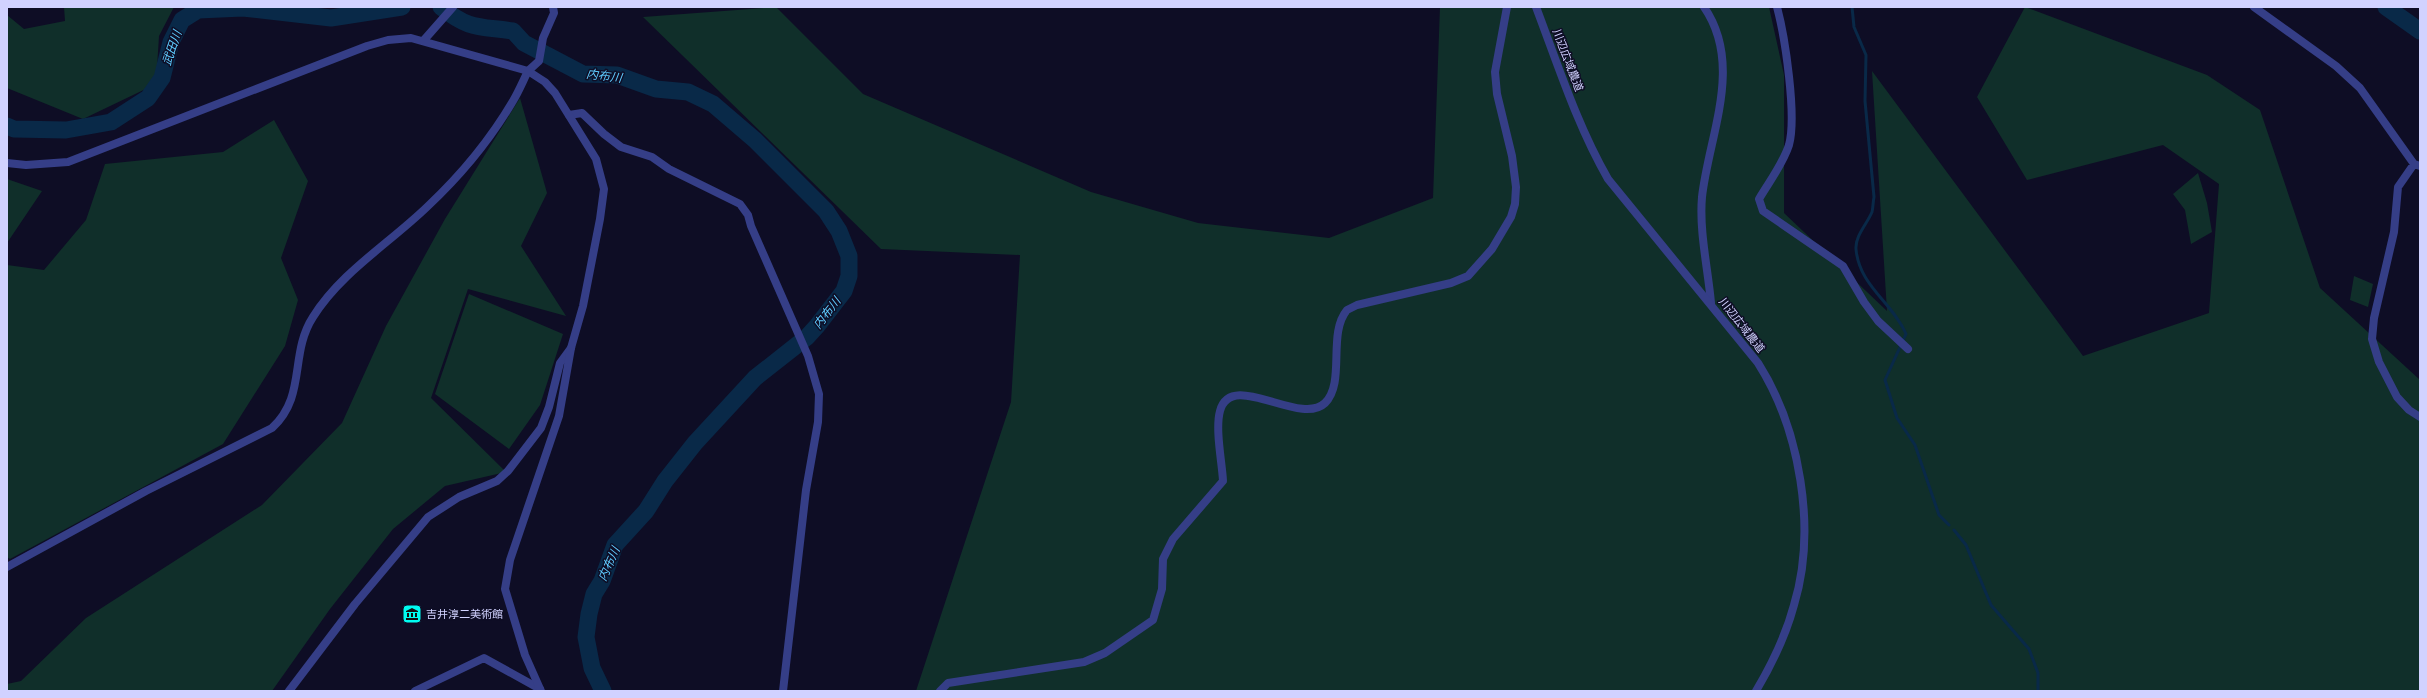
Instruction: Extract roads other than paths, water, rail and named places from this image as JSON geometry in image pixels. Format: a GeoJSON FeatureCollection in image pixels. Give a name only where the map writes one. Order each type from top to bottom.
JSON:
{"type":"FeatureCollection","features":[{"type":"Feature","properties":{"kind":"street"},"geometry":{"type":"LineString","coordinates":[[424,40],[453,7]]}},
{"type":"Feature","properties":{"kind":"street"},"geometry":{"type":"LineString","coordinates":[[7,567],[146,490],[272,428],[282,419],[290,406],[300,349],[313,317],[338,286],[427,207],[466,168],[513,100],[528,71],[539,61],[542,38],[554,13],[553,7]]}},
{"type":"Feature","properties":{"kind":"street"},"geometry":{"type":"LineString","coordinates":[[940,691],[948,683],[1084,662],[1105,653],[1151,622],[1162,589],[1164,559],[1167,550],[1173,540],[1223,481],[1220,411],[1229,399],[1239,395],[1306,410],[1319,407],[1328,398],[1333,387],[1340,324],[1347,310],[1357,304],[1450,283],[1468,276],[1481,264],[1504,230],[1515,204],[1512,156],[1497,94],[1495,72],[1507,7]]}},
{"type":"Feature","properties":{"kind":"street","name":"川辺広域農道"},"geometry":{"type":"LineString","coordinates":[[1536,7],[1578,118],[1595,157],[1608,179],[1620,197],[1711,303],[1758,362],[1773,386],[1791,437],[1803,503],[1803,540],[1795,604],[1779,648],[1756,691]]}},
{"type":"Feature","properties":{"kind":"street"},"geometry":{"type":"LineString","coordinates":[[1704,7],[1717,32],[1722,52],[1723,77],[1718,120],[1702,197],[1702,221],[1711,303]]}},
{"type":"Feature","properties":{"kind":"street"},"geometry":{"type":"LineString","coordinates":[[1778,7],[1791,95],[1792,128],[1789,145],[1759,199],[1763,211],[1844,266],[1864,302],[1895,339],[1908,349]]}},
{"type":"Feature","properties":{"kind":"street"},"geometry":{"type":"LineString","coordinates":[[2254,7],[2336,66],[2360,88],[2417,165],[2398,187],[2394,232],[2374,318],[2372,339],[2379,362],[2397,397],[2409,410],[2420,418]]}},
{"type":"Feature","properties":{"kind":"street"},"geometry":{"type":"LineString","coordinates":[[7,162],[26,166],[68,162],[367,46],[401,38],[424,40],[528,71],[545,82],[569,115],[596,159],[604,189],[583,306],[572,348],[560,416],[510,560],[505,589],[525,655],[540,690]]}},
{"type":"Feature","properties":{"kind":"street"},"geometry":{"type":"LineString","coordinates":[[569,115],[582,113],[604,134],[621,147],[652,157],[669,169],[740,204],[748,215],[808,356],[819,394],[818,422],[806,490],[783,691]]}},
{"type":"Feature","properties":{"kind":"street"},"geometry":{"type":"LineString","coordinates":[[289,691],[354,604],[428,517],[458,497],[497,481],[508,471],[540,428],[549,407],[560,363],[572,348]]}},
{"type":"Feature","properties":{"kind":"street"},"geometry":{"type":"LineString","coordinates":[[415,691],[484,658],[540,690]]}},
{"type":"Feature","properties":{"kind":"waterway","name":"武田川"},"geometry":{"type":"LineString","coordinates":[[7,126],[14,129],[66,130],[111,122],[148,98],[162,78],[171,42],[182,20],[198,10],[243,8],[331,18],[402,7]]}},
{"type":"Feature","properties":{"kind":"waterway","name":"内布川"},"geometry":{"type":"LineString","coordinates":[[441,7],[459,20],[475,26],[513,31],[524,43],[583,74],[617,75],[656,89],[688,92],[713,104],[755,140],[826,211],[839,231],[849,256],[849,276],[844,291],[817,326],[807,337],[755,378],[695,443],[665,481],[646,511],[615,545],[602,581],[594,594],[589,614],[586,637],[592,668],[603,691]]}},
{"type":"Feature","properties":{"kind":"waterway"},"geometry":{"type":"LineString","coordinates":[[1852,7],[1854,27],[1866,55],[1865,101],[1874,197],[1870,217],[1857,239],[1856,249],[1858,262],[1863,274],[1893,313],[1906,334],[1885,380],[1897,418],[1915,445],[1939,515],[1949,525]]}},
{"type":"Feature","properties":{"kind":"waterway","name":"武田川"},"geometry":{"type":"LineString","coordinates":[[2386,7],[2420,31]]}},
{"type":"Feature","properties":{"kind":"waterway"},"geometry":{"type":"LineString","coordinates":[[1954,530],[1966,545],[1991,605],[2029,649],[2038,673],[2038,691]]}},
{"type":"Feature","properties":{"kind":"place","name":"吉井淳二美術館"},"geometry":{"type":"Point","coordinates":[412,614]}}]}
